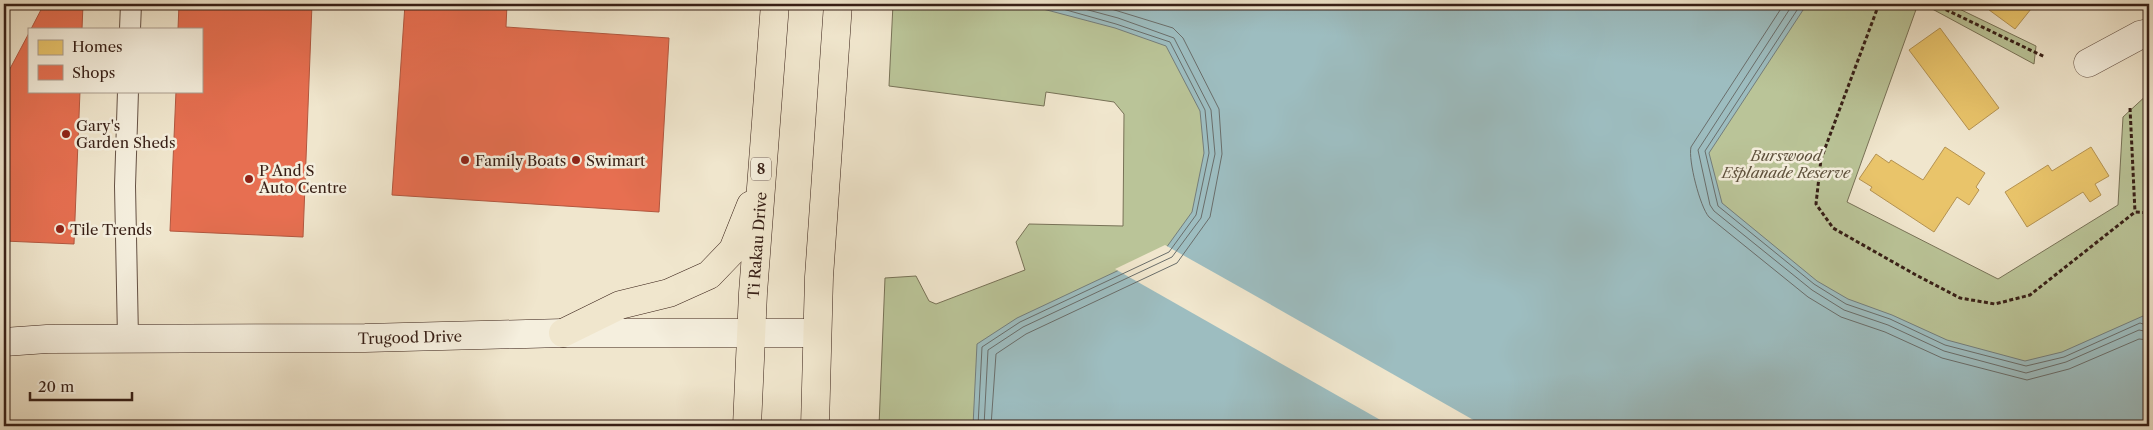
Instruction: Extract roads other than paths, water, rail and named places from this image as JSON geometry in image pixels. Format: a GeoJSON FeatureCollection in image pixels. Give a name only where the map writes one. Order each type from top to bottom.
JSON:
{"type":"FeatureCollection","features":[{"type":"Feature","properties":{"kind":"main road","name":"Ti Rakau Drive"},"geometry":{"type":"LineString","coordinates":[[747,426],[750,334],[760,182],[775,4]]}},
{"type":"Feature","properties":{"kind":"main road"},"geometry":{"type":"LineString","coordinates":[[815,426],[816,333],[838,4]]}},
{"type":"Feature","properties":{"kind":"main road"},"geometry":{"type":"LineString","coordinates":[[2088,64],[2140,35],[2149,33]]}},
{"type":"Feature","properties":{"kind":"main road"},"geometry":{"type":"LineString","coordinates":[[563,333],[620,305],[669,293],[709,275],[733,250],[760,182]]}},
{"type":"Feature","properties":{"kind":"main road","name":"Trugood Drive"},"geometry":{"type":"LineString","coordinates":[[4,342],[128,338],[365,338],[563,333],[816,333]]}},
{"type":"Feature","properties":{"kind":"lane"},"geometry":{"type":"LineString","coordinates":[[130,28],[131,4]]}},
{"type":"Feature","properties":{"kind":"lane"},"geometry":{"type":"LineString","coordinates":[[128,92],[125,186],[128,338]]}},
{"type":"Feature","properties":{"kind":"water"},"geometry":{"type":"Polygon","coordinates":[[[1039,4],[1807,4],[1709,153],[1722,203],[1817,281],[1848,299],[1892,315],[1947,340],[2025,361],[2062,352],[2143,316],[2149,323],[2149,426],[973,426],[977,344],[1017,318],[1166,248],[1192,212],[1204,153],[1200,111],[1166,46],[1115,28],[1043,9],[1039,4]]]}},
{"type":"Feature","properties":{"kind":"place","name":"Gary's Garden Sheds"},"geometry":{"type":"Point","coordinates":[66,134]}},
{"type":"Feature","properties":{"kind":"place","name":"Family Boats"},"geometry":{"type":"Point","coordinates":[465,160]}},
{"type":"Feature","properties":{"kind":"place","name":"Swimart"},"geometry":{"type":"Point","coordinates":[576,160]}},
{"type":"Feature","properties":{"kind":"place","name":"P And S Auto Centre"},"geometry":{"type":"Point","coordinates":[249,179]}},
{"type":"Feature","properties":{"kind":"place","name":"Tile Trends"},"geometry":{"type":"Point","coordinates":[60,229]}},
{"type":"Feature","properties":{"kind":"park label","name":"Burswood Esplanade Reserve"},"geometry":{"type":"Point","coordinates":[1786,164]}}]}
